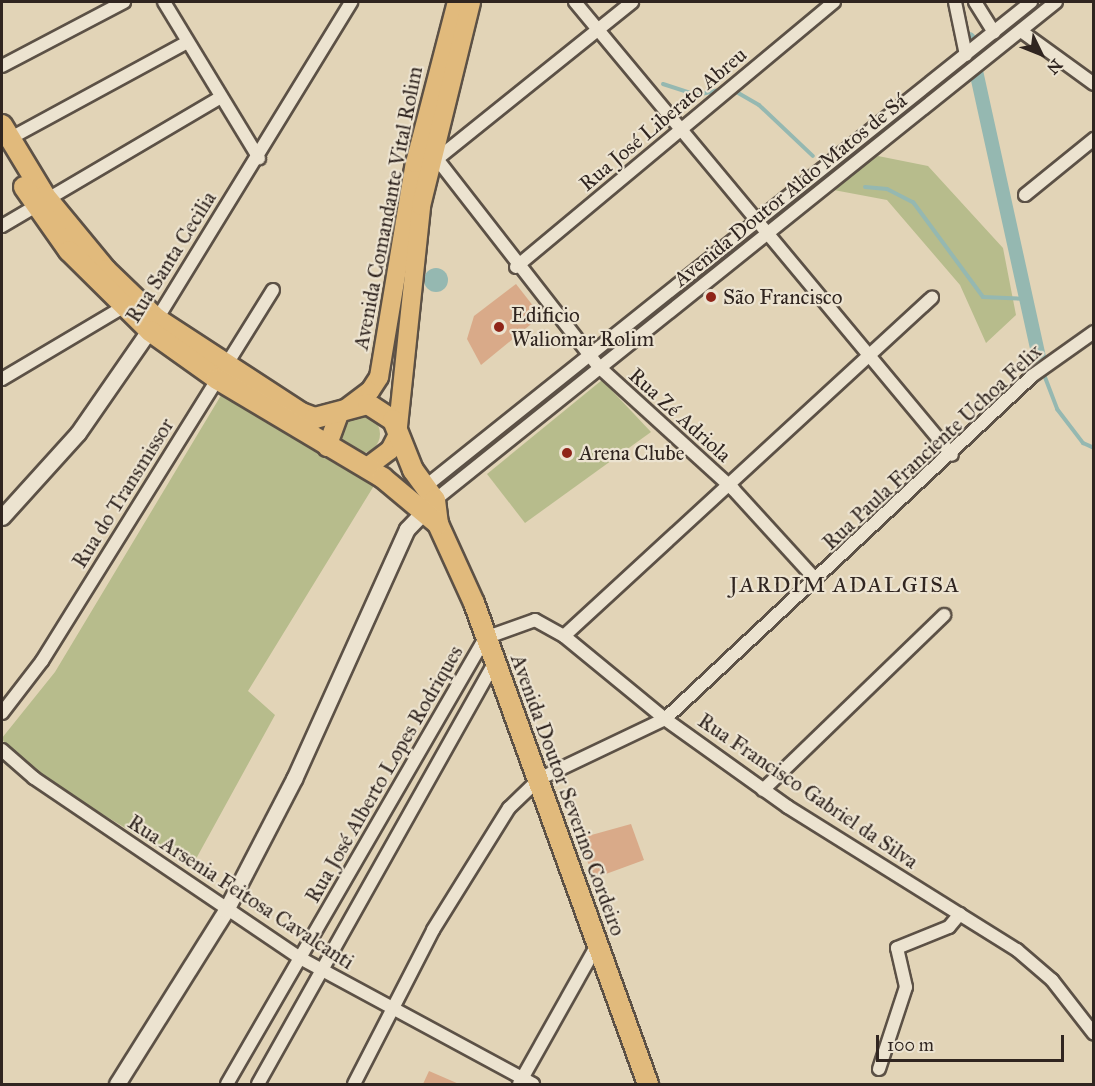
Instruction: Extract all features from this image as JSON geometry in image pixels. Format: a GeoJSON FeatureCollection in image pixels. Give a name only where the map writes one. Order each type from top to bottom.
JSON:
{"type":"FeatureCollection","features":[{"type":"Feature","properties":{"kind":"highway"},"geometry":{"type":"LineString","coordinates":[[4,139],[41,201],[128,304],[153,325],[327,447],[366,468]]}},
{"type":"Feature","properties":{"kind":"highway"},"geometry":{"type":"LineString","coordinates":[[221,373],[315,418],[344,410],[375,406],[398,427]]}},
{"type":"Feature","properties":{"kind":"highway","name":"Avenida Doutor Severino Cordeiro"},"geometry":{"type":"LineString","coordinates":[[398,427],[405,454],[438,524],[539,779],[648,1084]]}},
{"type":"Feature","properties":{"kind":"highway","name":"Avenida Doutor Severino Cordeiro"},"geometry":{"type":"LineString","coordinates":[[366,468],[408,496],[427,499]]}},
{"type":"Feature","properties":{"kind":"main road","name":"Avenida Comandante Vital Rolim"},"geometry":{"type":"LineString","coordinates":[[344,410],[370,391],[379,377],[415,163],[457,2]]}},
{"type":"Feature","properties":{"kind":"main road","name":"Avenida Comandante Vital Rolim"},"geometry":{"type":"LineString","coordinates":[[398,427],[433,162],[471,2]]}},
{"type":"Feature","properties":{"kind":"main road"},"geometry":{"type":"LineString","coordinates":[[327,447],[334,421],[344,410]]}},
{"type":"Feature","properties":{"kind":"main road"},"geometry":{"type":"LineString","coordinates":[[366,468],[390,450],[398,427]]}},
{"type":"Feature","properties":{"kind":"street"},"geometry":{"type":"LineString","coordinates":[[2,66],[124,2]]}},
{"type":"Feature","properties":{"kind":"street"},"geometry":{"type":"LineString","coordinates":[[164,2],[186,43],[259,158]]}},
{"type":"Feature","properties":{"kind":"street","name":"Rua Santa Cecilia"},"geometry":{"type":"LineString","coordinates":[[3,512],[78,433],[153,325],[259,158],[351,2]]}},
{"type":"Feature","properties":{"kind":"street"},"geometry":{"type":"LineString","coordinates":[[575,2],[599,28],[680,133],[952,455]]}},
{"type":"Feature","properties":{"kind":"street"},"geometry":{"type":"LineString","coordinates":[[433,162],[632,2]]}},
{"type":"Feature","properties":{"kind":"street","name":"Rua José Liberato Abreu"},"geometry":{"type":"LineString","coordinates":[[516,267],[680,133],[834,2]]}},
{"type":"Feature","properties":{"kind":"street"},"geometry":{"type":"LineString","coordinates":[[955,2],[968,54]]}},
{"type":"Feature","properties":{"kind":"street"},"geometry":{"type":"LineString","coordinates":[[975,2],[990,36]]}},
{"type":"Feature","properties":{"kind":"street","name":"Avenida Doutor Aldo Matos de Sá"},"geometry":{"type":"LineString","coordinates":[[427,499],[587,354],[1031,2]]}},
{"type":"Feature","properties":{"kind":"street","name":"Avenida Doutor Aldo Matos de Sá"},"geometry":{"type":"LineString","coordinates":[[427,499],[767,236],[1056,2]]}},
{"type":"Feature","properties":{"kind":"street"},"geometry":{"type":"LineString","coordinates":[[1021,31],[1094,84]]}},
{"type":"Feature","properties":{"kind":"street"},"geometry":{"type":"LineString","coordinates":[[4,139],[186,43]]}},
{"type":"Feature","properties":{"kind":"street"},"geometry":{"type":"LineString","coordinates":[[2,226],[41,201],[222,97]]}},
{"type":"Feature","properties":{"kind":"street"},"geometry":{"type":"LineString","coordinates":[[1025,195],[1094,139]]}},
{"type":"Feature","properties":{"kind":"street","name":"Rua Zé Adriola"},"geometry":{"type":"LineString","coordinates":[[433,162],[587,354],[728,484],[816,580]]}},
{"type":"Feature","properties":{"kind":"street","name":"Rua do Transmissor"},"geometry":{"type":"LineString","coordinates":[[2,713],[42,661],[273,290]]}},
{"type":"Feature","properties":{"kind":"street"},"geometry":{"type":"LineString","coordinates":[[564,636],[932,298]]}},
{"type":"Feature","properties":{"kind":"street"},"geometry":{"type":"LineString","coordinates":[[2,379],[128,304]]}},
{"type":"Feature","properties":{"kind":"street","name":"Rua Paula Franciente Uchoa Felix"},"geometry":{"type":"LineString","coordinates":[[354,1084],[478,854],[509,808],[539,779],[665,719],[952,455],[1032,376],[1094,332]]}},
{"type":"Feature","properties":{"kind":"street"},"geometry":{"type":"LineString","coordinates":[[117,1084],[226,910],[427,499]]}},
{"type":"Feature","properties":{"kind":"street"},"geometry":{"type":"LineString","coordinates":[[763,790],[944,615]]}},
{"type":"Feature","properties":{"kind":"street","name":"Rua Francisco Gabriel da Silva"},"geometry":{"type":"LineString","coordinates":[[485,638],[535,620],[564,636],[665,719],[763,790],[960,914],[1053,980],[1094,1034]]}},
{"type":"Feature","properties":{"kind":"street","name":"Rua José Alberto Lopes Rodriques"},"geometry":{"type":"LineString","coordinates":[[227,1084],[485,638]]}},
{"type":"Feature","properties":{"kind":"street","name":"Rua José Alberto Lopes Rodriques"},"geometry":{"type":"LineString","coordinates":[[258,1084],[494,664]]}},
{"type":"Feature","properties":{"kind":"street","name":"Rua Arsenia Feitosa Cavalcanti"},"geometry":{"type":"LineString","coordinates":[[2,750],[34,778],[300,958],[524,1083]]}},
{"type":"Feature","properties":{"kind":"street"},"geometry":{"type":"LineString","coordinates":[[879,1069],[906,987],[897,948],[949,927],[960,914]]}},
{"type":"Feature","properties":{"kind":"street"},"geometry":{"type":"LineString","coordinates":[[524,1083],[598,942]]}},
{"type":"Feature","properties":{"kind":"green space"},"geometry":{"type":"Polygon","coordinates":[[[878,156],[928,166],[1003,248],[1016,315],[986,343],[960,285],[887,200],[823,188],[878,156]]]}},
{"type":"Feature","properties":{"kind":"green space","name":"Arena Clube"},"geometry":{"type":"Polygon","coordinates":[[[602,380],[651,432],[525,523],[487,474],[602,380]]]}},
{"type":"Feature","properties":{"kind":"green space"},"geometry":{"type":"Polygon","coordinates":[[[226,387],[375,484],[248,691],[275,715],[191,868],[12,759],[2,738],[55,672],[226,387]]]}},
{"type":"Feature","properties":{"kind":"green space"},"geometry":{"type":"Polygon","coordinates":[[[361,415],[374,421],[380,434],[374,447],[361,453],[348,447],[342,434],[348,421],[361,415]]]}},
{"type":"Feature","properties":{"kind":"water"},"geometry":{"type":"Polygon","coordinates":[[[436,268],[445,271],[448,280],[445,289],[436,292],[427,289],[424,280],[427,271],[436,268]]]}},
{"type":"Feature","properties":{"kind":"building","name":"Edificio Waliomar Rolim"},"geometry":{"type":"Polygon","coordinates":[[[516,284],[541,316],[481,365],[467,339],[474,316],[516,284]]]}},
{"type":"Feature","properties":{"kind":"building"},"geometry":{"type":"Polygon","coordinates":[[[631,824],[644,860],[595,878],[577,839],[631,824]]]}},
{"type":"Feature","properties":{"kind":"building"},"geometry":{"type":"Polygon","coordinates":[[[429,1071],[459,1084],[423,1084],[429,1071]]]}},
{"type":"Feature","properties":{"kind":"waterway"},"geometry":{"type":"LineString","coordinates":[[969,39],[1040,362]]}},
{"type":"Feature","properties":{"kind":"waterway"},"geometry":{"type":"LineString","coordinates":[[663,84],[697,95],[723,89]]}},
{"type":"Feature","properties":{"kind":"waterway"},"geometry":{"type":"LineString","coordinates":[[733,90],[759,105],[813,156]]}},
{"type":"Feature","properties":{"kind":"waterway"},"geometry":{"type":"LineString","coordinates":[[865,187],[887,189],[913,202],[983,297],[1028,299]]}},
{"type":"Feature","properties":{"kind":"waterway"},"geometry":{"type":"LineString","coordinates":[[1043,372],[1057,409],[1083,443],[1094,448]]}},
{"type":"Feature","properties":{"kind":"place","name":"São Francisco"},"geometry":{"type":"Point","coordinates":[711,297]}},
{"type":"Feature","properties":{"kind":"place","name":"Edificio Waliomar Rolim"},"geometry":{"type":"Point","coordinates":[499,327]}},
{"type":"Feature","properties":{"kind":"place","name":"Arena Clube"},"geometry":{"type":"Point","coordinates":[567,453]}},
{"type":"Feature","properties":{"kind":"district","name":"JARDIM ADALGISA"},"geometry":{"type":"Point","coordinates":[845,585]}}]}
